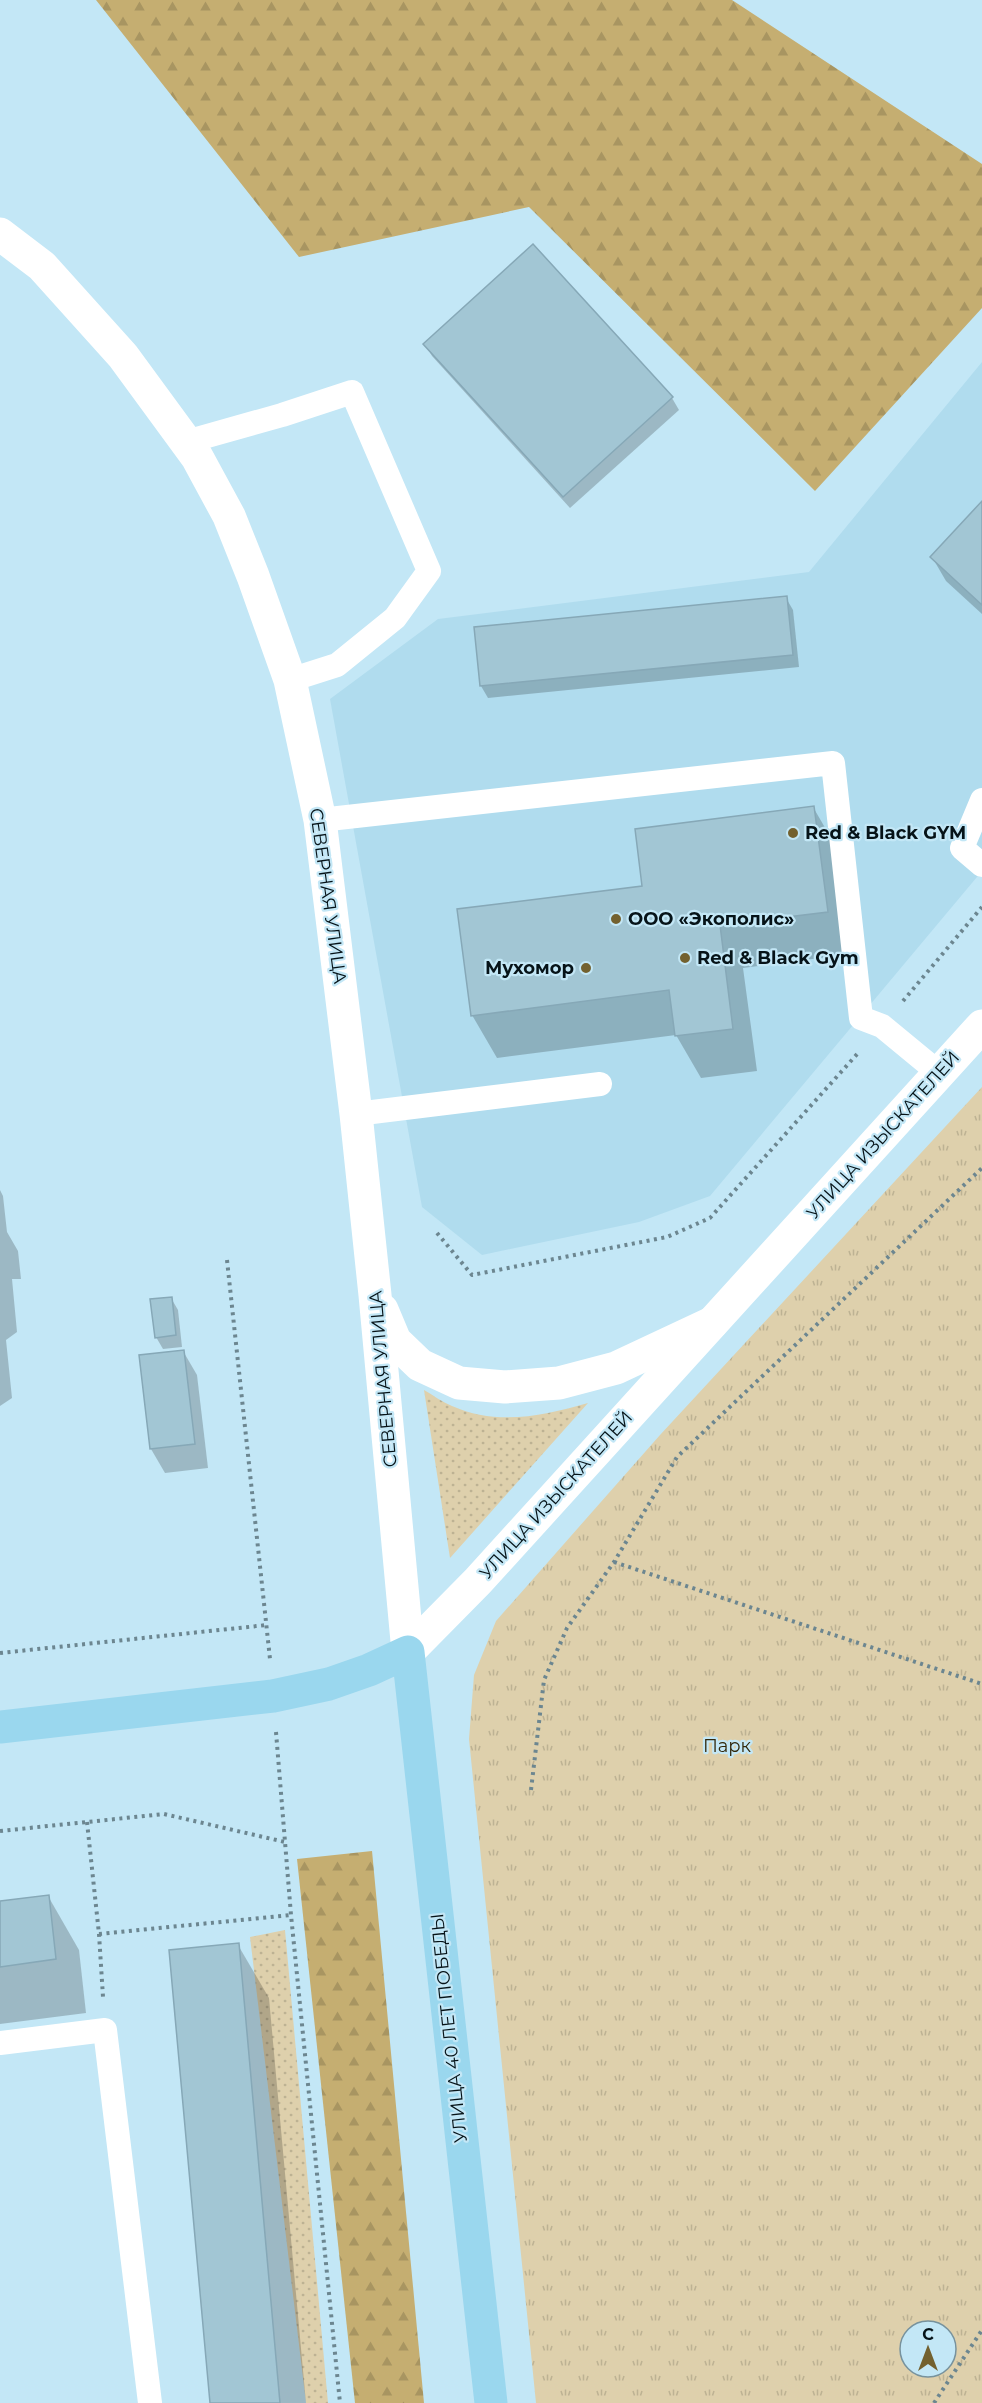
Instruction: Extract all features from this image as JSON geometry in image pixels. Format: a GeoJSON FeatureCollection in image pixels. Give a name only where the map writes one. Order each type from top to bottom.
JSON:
{"type":"FeatureCollection","features":[{"type":"Feature","properties":{"kind":"main road","name":"УЛИЦА ИЗЫСКАТЕЛЕЙ"},"geometry":{"type":"LineString","coordinates":[[0,1727],[273,1696],[329,1684],[408,1652]]}},
{"type":"Feature","properties":{"kind":"main road","name":"УЛИЦА 40 ЛЕТ ПОБЕДЫ"},"geometry":{"type":"LineString","coordinates":[[408,1652],[491,2403]]}},
{"type":"Feature","properties":{"kind":"street","name":"СЕВЕРНАЯ УЛИЦА"},"geometry":{"type":"LineString","coordinates":[[0,234],[42,266],[103,333],[123,356],[197,457],[229,516],[290,680],[320,820],[356,1114],[408,1652]]}},
{"type":"Feature","properties":{"kind":"street","name":"УЛИЦА ИЗЫСКАТЕЛЕЙ"},"geometry":{"type":"LineString","coordinates":[[408,1652],[478,1581],[982,1026]]}},
{"type":"Feature","properties":{"kind":"street"},"geometry":{"type":"LineString","coordinates":[[375,1295],[395,1341],[420,1365],[459,1383],[505,1388],[560,1383],[616,1368],[712,1323]]}},
{"type":"Feature","properties":{"kind":"lane"},"geometry":{"type":"LineString","coordinates":[[186,441],[282,415],[352,392],[429,571],[395,618],[337,665],[290,680]]}},
{"type":"Feature","properties":{"kind":"lane"},"geometry":{"type":"LineString","coordinates":[[320,820],[833,763],[861,1018],[882,1026],[939,1073]]}},
{"type":"Feature","properties":{"kind":"lane"},"geometry":{"type":"LineString","coordinates":[[982,800],[962,849],[982,865]]}},
{"type":"Feature","properties":{"kind":"lane"},"geometry":{"type":"LineString","coordinates":[[356,1114],[600,1084]]}},
{"type":"Feature","properties":{"kind":"lane"},"geometry":{"type":"LineString","coordinates":[[0,2043],[105,2030],[150,2403]]}},
{"type":"Feature","properties":{"kind":"path"},"geometry":{"type":"LineString","coordinates":[[437,1233],[472,1275],[668,1237],[710,1218],[882,1026],[982,908]]}},
{"type":"Feature","properties":{"kind":"path"},"geometry":{"type":"LineString","coordinates":[[531,1790],[544,1680],[567,1628],[614,1562],[677,1457],[982,1168]]}},
{"type":"Feature","properties":{"kind":"path"},"geometry":{"type":"LineString","coordinates":[[227,1260],[267,1625],[291,1915],[340,2403]]}},
{"type":"Feature","properties":{"kind":"path"},"geometry":{"type":"LineString","coordinates":[[614,1562],[982,1684]]}},
{"type":"Feature","properties":{"kind":"path"},"geometry":{"type":"LineString","coordinates":[[0,1653],[267,1625]]}},
{"type":"Feature","properties":{"kind":"path"},"geometry":{"type":"LineString","coordinates":[[0,1831],[164,1814],[285,1842]]}},
{"type":"Feature","properties":{"kind":"path"},"geometry":{"type":"LineString","coordinates":[[87,1822],[99,1934],[105,2030]]}},
{"type":"Feature","properties":{"kind":"path"},"geometry":{"type":"LineString","coordinates":[[99,1934],[291,1915]]}},
{"type":"Feature","properties":{"kind":"path"},"geometry":{"type":"LineString","coordinates":[[934,2403],[982,2330]]}},
{"type":"Feature","properties":{"kind":"shaded area"},"geometry":{"type":"Polygon","coordinates":[[[982,362],[982,871],[710,1196],[639,1222],[482,1255],[422,1207],[330,699],[438,619],[809,572],[982,362]]]}},
{"type":"Feature","properties":{"kind":"green space"},"geometry":{"type":"Polygon","coordinates":[[[96,0],[732,0],[982,164],[982,308],[815,491],[529,207],[299,257],[96,0]]]}},
{"type":"Feature","properties":{"kind":"green space","name":"Парк"},"geometry":{"type":"Polygon","coordinates":[[[982,1087],[982,2403],[536,2403],[469,1739],[474,1675],[496,1621],[660,1435],[982,1087]]]}},
{"type":"Feature","properties":{"kind":"green space"},"geometry":{"type":"Polygon","coordinates":[[[424,1390],[448,1404],[486,1416],[537,1415],[588,1403],[450,1558],[424,1390]]]}},
{"type":"Feature","properties":{"kind":"green space"},"geometry":{"type":"Polygon","coordinates":[[[372,1851],[424,2403],[355,2403],[297,1859],[372,1851]]]}},
{"type":"Feature","properties":{"kind":"green space"},"geometry":{"type":"Polygon","coordinates":[[[285,1930],[328,2403],[306,2403],[250,1937],[285,1930]]]}},
{"type":"Feature","properties":{"kind":"building"},"geometry":{"type":"Polygon","coordinates":[[[533,244],[673,397],[563,497],[423,344],[533,244]]]}},
{"type":"Feature","properties":{"kind":"building"},"geometry":{"type":"Polygon","coordinates":[[[982,501],[982,605],[930,557],[982,501]]]}},
{"type":"Feature","properties":{"kind":"building"},"geometry":{"type":"Polygon","coordinates":[[[787,596],[793,655],[480,686],[474,627],[787,596]]]}},
{"type":"Feature","properties":{"kind":"building","name":"ООО «Экополис»"},"geometry":{"type":"Polygon","coordinates":[[[814,806],[828,912],[720,925],[733,1029],[675,1036],[669,990],[471,1016],[457,909],[642,886],[635,829],[814,806]]]}},
{"type":"Feature","properties":{"kind":"building"},"geometry":{"type":"Polygon","coordinates":[[[172,1297],[176,1335],[155,1338],[150,1299],[172,1297]]]}},
{"type":"Feature","properties":{"kind":"building"},"geometry":{"type":"Polygon","coordinates":[[[184,1350],[195,1444],[150,1449],[139,1355],[184,1350]]]}},
{"type":"Feature","properties":{"kind":"building"},"geometry":{"type":"Polygon","coordinates":[[[49,1895],[56,1959],[0,1967],[0,1901],[49,1895]]]}},
{"type":"Feature","properties":{"kind":"building"},"geometry":{"type":"Polygon","coordinates":[[[239,1943],[280,2403],[210,2403],[169,1950],[239,1943]]]}},
{"type":"Feature","properties":{"kind":"place","name":"Red & Black GYM"},"geometry":{"type":"Point","coordinates":[793,833]}},
{"type":"Feature","properties":{"kind":"place","name":"ООО «Экополис»"},"geometry":{"type":"Point","coordinates":[616,919]}},
{"type":"Feature","properties":{"kind":"place","name":"Red & Black Gym"},"geometry":{"type":"Point","coordinates":[685,958]}},
{"type":"Feature","properties":{"kind":"place","name":"Мухомор"},"geometry":{"type":"Point","coordinates":[586,968]}}]}
